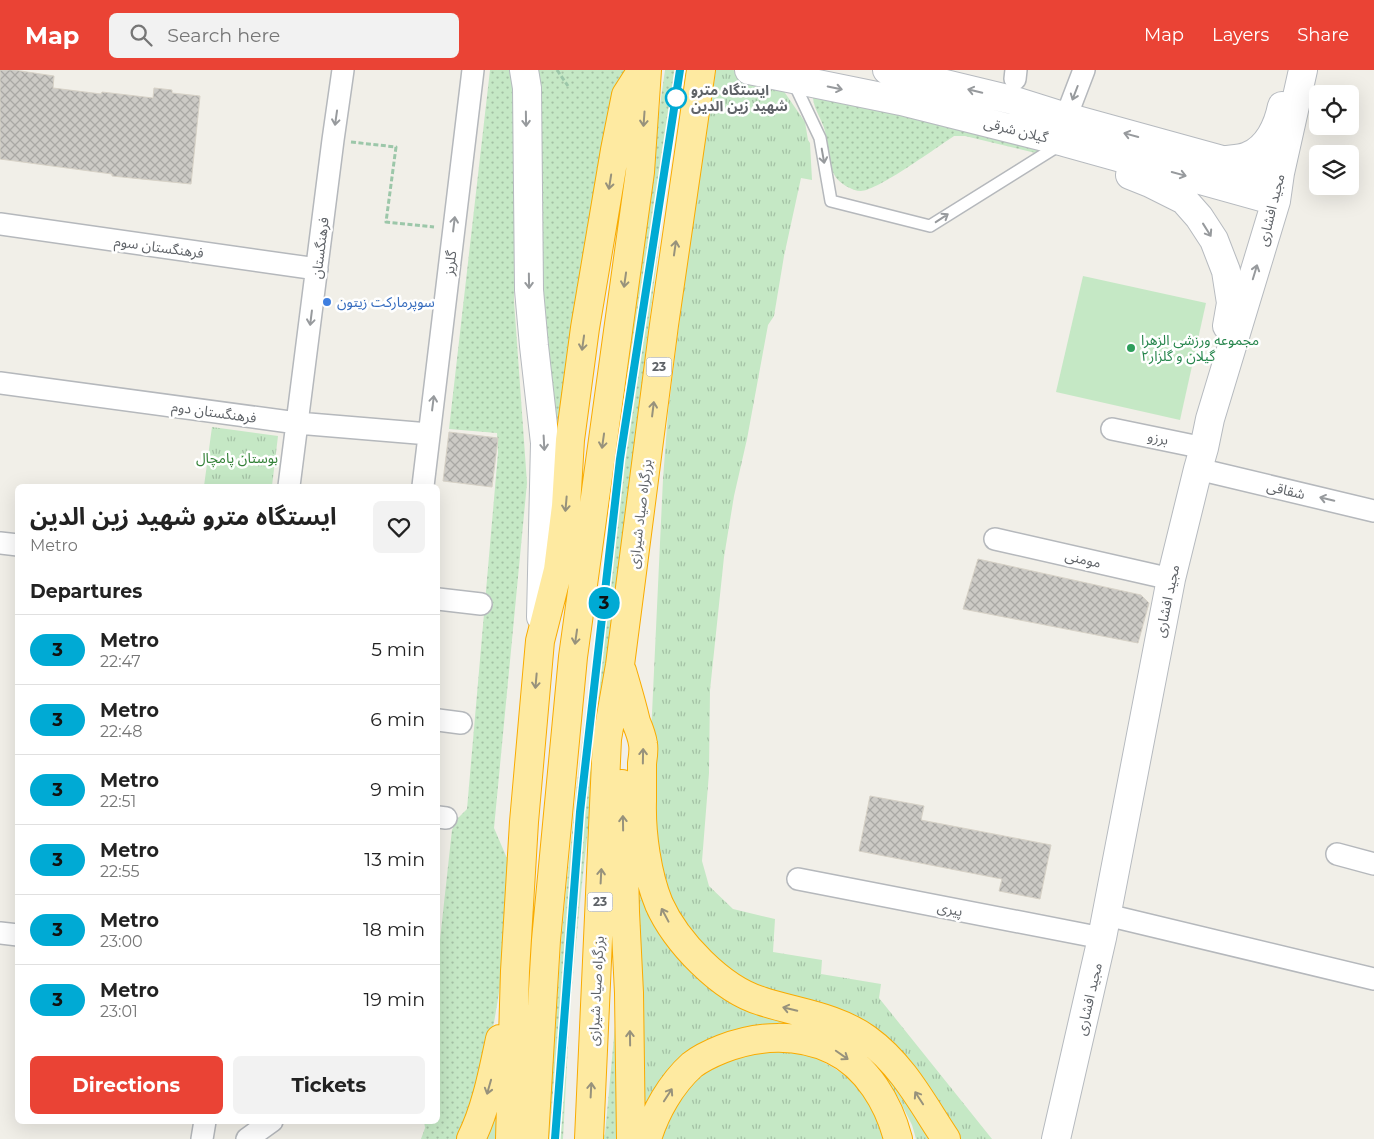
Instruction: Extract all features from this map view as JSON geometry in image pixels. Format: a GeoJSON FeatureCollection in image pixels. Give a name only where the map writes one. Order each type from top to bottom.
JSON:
{"type":"FeatureCollection","features":[{"type":"Feature","properties":{"kind":"highway"},"geometry":{"type":"LineString","coordinates":[[510,1139],[515,971],[524,822],[540,641],[558,570],[566,506],[570,440],[585,328],[615,150],[626,94],[642,70]]}},
{"type":"Feature","properties":{"kind":"highway"},"geometry":{"type":"LineString","coordinates":[[534,1139],[546,940],[573,657],[640,172],[647,70]]}},
{"type":"Feature","properties":{"kind":"highway","name":"بزرگراه صیاد شیرازی"},"geometry":{"type":"LineString","coordinates":[[589,1139],[607,739],[620,665],[664,326],[701,70]]}},
{"type":"Feature","properties":{"kind":"highway"},"geometry":{"type":"LineString","coordinates":[[620,665],[624,912],[629,993],[631,1139]]}},
{"type":"Feature","properties":{"kind":"highway"},"geometry":{"type":"LineString","coordinates":[[620,665],[643,744],[642,804],[649,872],[659,904],[671,926],[684,944],[718,978],[737,991],[760,1001],[805,1012],[840,1024],[866,1038],[888,1056],[902,1071],[946,1139]]}},
{"type":"Feature","properties":{"kind":"highway"},"geometry":{"type":"LineString","coordinates":[[471,1139],[477,1127],[493,1073],[515,971]]}},
{"type":"Feature","properties":{"kind":"highway"},"geometry":{"type":"LineString","coordinates":[[647,1139],[656,1114],[667,1096],[679,1079],[694,1064],[710,1054],[736,1044],[763,1038],[782,1037],[791,1037],[834,1050],[857,1066],[879,1092],[894,1122],[898,1139]]}},
{"type":"Feature","properties":{"kind":"main road"},"geometry":{"type":"LineString","coordinates":[[524,70],[526,88],[529,290],[545,443],[540,641]]}},
{"type":"Feature","properties":{"kind":"main road","name":"گیلان شرقی"},"geometry":{"type":"LineString","coordinates":[[751,70],[901,101],[1065,130],[1280,173]]}},
{"type":"Feature","properties":{"kind":"main road","name":"گیلان شرقی"},"geometry":{"type":"LineString","coordinates":[[887,70],[1012,100],[1065,130],[1276,201]]}},
{"type":"Feature","properties":{"kind":"main road","name":"گیلان شرقی"},"geometry":{"type":"LineString","coordinates":[[1222,160],[1246,157],[1260,150],[1271,136],[1280,115],[1289,70]]}},
{"type":"Feature","properties":{"kind":"main road","name":"مجید افشاری"},"geometry":{"type":"LineString","coordinates":[[1056,1139],[1104,927],[1171,579],[1210,419],[1276,201],[1280,173],[1303,70]]}},
{"type":"Feature","properties":{"kind":"main road"},"geometry":{"type":"LineString","coordinates":[[1065,130],[1093,158],[1184,200],[1199,217],[1214,240],[1226,271],[1231,303],[1210,419]]}},
{"type":"Feature","properties":{"kind":"street","name":"فرهنگستان"},"geometry":{"type":"LineString","coordinates":[[289,484],[343,70]]}},
{"type":"Feature","properties":{"kind":"street","name":"گلریز"},"geometry":{"type":"LineString","coordinates":[[423,484],[473,70]]}},
{"type":"Feature","properties":{"kind":"street"},"geometry":{"type":"LineString","coordinates":[[1065,130],[1084,70]]}},
{"type":"Feature","properties":{"kind":"street","name":"فرهنگستان سوم"},"geometry":{"type":"LineString","coordinates":[[0,224],[318,269]]}},
{"type":"Feature","properties":{"kind":"street","name":"فرهنگستان دوم"},"geometry":{"type":"LineString","coordinates":[[0,383],[297,423],[429,434]]}},
{"type":"Feature","properties":{"kind":"street","name":"برزو"},"geometry":{"type":"LineString","coordinates":[[1112,429],[1201,458]]}},
{"type":"Feature","properties":{"kind":"street","name":"شقاقی"},"geometry":{"type":"LineString","coordinates":[[1201,458],[1374,511]]}},
{"type":"Feature","properties":{"kind":"street","name":"مومنی"},"geometry":{"type":"LineString","coordinates":[[995,539],[1171,579]]}},
{"type":"Feature","properties":{"kind":"street"},"geometry":{"type":"LineString","coordinates":[[0,543],[15,546]]}},
{"type":"Feature","properties":{"kind":"street"},"geometry":{"type":"LineString","coordinates":[[440,599],[480,604]]}},
{"type":"Feature","properties":{"kind":"street"},"geometry":{"type":"LineString","coordinates":[[440,720],[461,723]]}},
{"type":"Feature","properties":{"kind":"street"},"geometry":{"type":"LineString","coordinates":[[1337,854],[1374,864]]}},
{"type":"Feature","properties":{"kind":"street","name":"پیری"},"geometry":{"type":"LineString","coordinates":[[798,879],[1104,927],[1374,979]]}},
{"type":"Feature","properties":{"kind":"street"},"geometry":{"type":"LineString","coordinates":[[0,933],[15,935]]}},
{"type":"Feature","properties":{"kind":"street"},"geometry":{"type":"LineString","coordinates":[[202,1139],[204,1124]]}},
{"type":"Feature","properties":{"kind":"street"},"geometry":{"type":"LineString","coordinates":[[247,1139],[268,1124]]}},
{"type":"Feature","properties":{"kind":"lane"},"geometry":{"type":"LineString","coordinates":[[792,79],[820,138],[831,201],[930,226],[1065,130]]}},
{"type":"Feature","properties":{"kind":"path"},"geometry":{"type":"LineString","coordinates":[[557,70],[568,86]]}},
{"type":"Feature","properties":{"kind":"path"},"geometry":{"type":"LineString","coordinates":[[333,140],[396,147],[386,222],[454,228]]}},
{"type":"Feature","properties":{"kind":"green space"},"geometry":{"type":"Polygon","coordinates":[[[490,70],[514,70],[514,301],[527,483],[494,828],[512,867],[503,963],[496,1011],[483,1069],[461,1139],[421,1139],[424,1124],[440,1124],[440,940],[452,830],[457,819],[467,809],[498,453],[497,433],[449,429],[490,70]]]}},
{"type":"Feature","properties":{"kind":"green space"},"geometry":{"type":"Polygon","coordinates":[[[530,70],[625,70],[622,80],[555,549],[530,70]]]}},
{"type":"Feature","properties":{"kind":"green space"},"geometry":{"type":"Polygon","coordinates":[[[665,70],[684,70],[651,306],[586,844],[569,1026],[563,1139],[548,1139],[561,942],[576,792],[626,384],[641,238],[665,70]]]}},
{"type":"Feature","properties":{"kind":"green space"},"geometry":{"type":"Polygon","coordinates":[[[716,70],[733,70],[750,74],[783,90],[805,122],[810,143],[812,180],[801,178],[784,256],[774,316],[768,325],[747,439],[734,496],[724,557],[710,690],[709,773],[702,861],[709,886],[733,909],[775,919],[773,952],[822,960],[821,974],[881,984],[879,998],[992,1139],[956,1139],[901,1062],[719,969],[663,895],[648,799],[663,479],[668,413],[686,268],[716,70]]]}},
{"type":"Feature","properties":{"kind":"green space"},"geometry":{"type":"Polygon","coordinates":[[[817,94],[1057,152],[1052,157],[965,136],[954,136],[880,184],[869,189],[857,191],[843,184],[832,171],[825,131],[816,111],[813,98],[817,94]]]}},
{"type":"Feature","properties":{"kind":"green space","name":"مجموعه ورزشی الزهرا گیلان و گلزار۲"},"geometry":{"type":"Polygon","coordinates":[[[1083,276],[1206,303],[1180,420],[1056,392],[1083,276]]]}},
{"type":"Feature","properties":{"kind":"green space","name":"بوستان پامچال"},"geometry":{"type":"Polygon","coordinates":[[[212,427],[278,436],[272,484],[204,484],[212,427]]]}},
{"type":"Feature","properties":{"kind":"green space"},"geometry":{"type":"Polygon","coordinates":[[[636,787],[665,935],[877,1056],[935,1139],[916,1139],[912,1125],[898,1097],[862,1059],[732,1035],[640,1139],[636,787]]]}},
{"type":"Feature","properties":{"kind":"green space"},"geometry":{"type":"Polygon","coordinates":[[[619,983],[621,1139],[602,1139],[605,1134],[619,983]]]}},
{"type":"Feature","properties":{"kind":"green space"},"geometry":{"type":"Polygon","coordinates":[[[773,1048],[812,1056],[862,1087],[887,1139],[652,1139],[683,1087],[718,1060],[773,1048]]]}},
{"type":"Feature","properties":{"kind":"green space"},"geometry":{"type":"Polygon","coordinates":[[[505,1051],[500,1139],[481,1139],[505,1051]]]}},
{"type":"Feature","properties":{"kind":"building"},"geometry":{"type":"Polygon","coordinates":[[[0,70],[14,70],[54,76],[53,88],[153,98],[154,88],[172,90],[172,93],[200,96],[191,184],[112,176],[112,174],[0,159],[0,70]]]}},
{"type":"Feature","properties":{"kind":"building"},"geometry":{"type":"Polygon","coordinates":[[[449,432],[498,438],[492,487],[443,481],[449,432]]]}},
{"type":"Feature","properties":{"kind":"building"},"geometry":{"type":"Polygon","coordinates":[[[978,559],[1141,595],[1149,603],[1138,643],[963,609],[978,559]]]}},
{"type":"Feature","properties":{"kind":"building"},"geometry":{"type":"Polygon","coordinates":[[[870,796],[924,806],[921,820],[1051,845],[1040,899],[999,891],[1002,879],[859,851],[870,796]]]}},
{"type":"Feature","properties":{"kind":"metro line","name":"3"},"geometry":{"type":"LineString","coordinates":[[555,1139],[580,812],[620,459],[680,70]]}},
{"type":"Feature","properties":{"kind":"place","name":"ایستگاه مترو شهید زین الدین"},"geometry":{"type":"Point","coordinates":[676,98]}},
{"type":"Feature","properties":{"kind":"place","name":"سوپرمارکت زیتون"},"geometry":{"type":"Point","coordinates":[327,302]}},
{"type":"Feature","properties":{"kind":"place","name":"مجموعه ورزشی الزهرا گیلان و گلزار۲"},"geometry":{"type":"Point","coordinates":[1131,348]}}]}
